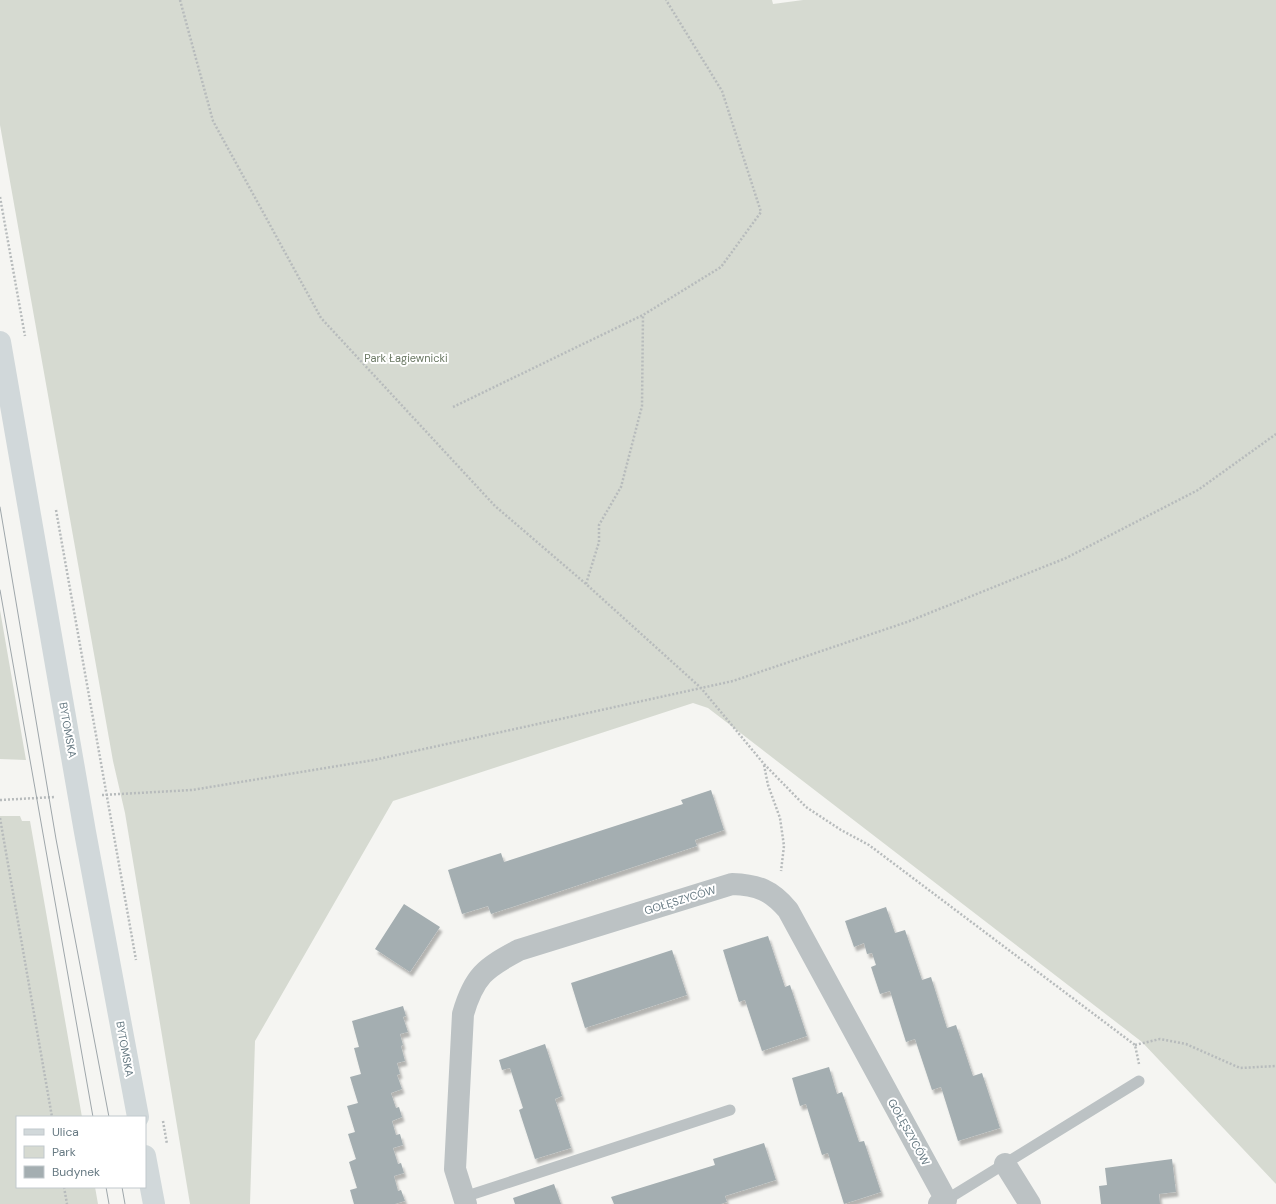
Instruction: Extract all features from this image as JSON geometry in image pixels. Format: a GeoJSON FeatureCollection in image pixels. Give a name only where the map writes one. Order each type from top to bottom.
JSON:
{"type":"FeatureCollection","features":[{"type":"Feature","properties":{"kind":"main road","name":"BYTOMSKA"},"geometry":{"type":"LineString","coordinates":[[0,342],[85,832],[138,1116]]}},
{"type":"Feature","properties":{"kind":"main road"},"geometry":{"type":"LineString","coordinates":[[146,1161],[154,1204]]}},
{"type":"Feature","properties":{"kind":"street","name":"GOŁĘSZYCÓW"},"geometry":{"type":"LineString","coordinates":[[465,1201],[455,1169],[463,1014],[469,992],[482,974],[500,960],[519,950],[732,884],[752,885],[765,890],[779,900],[788,910],[943,1202]]}},
{"type":"Feature","properties":{"kind":"street"},"geometry":{"type":"LineString","coordinates":[[1005,1164],[1030,1204]]}},
{"type":"Feature","properties":{"kind":"lane"},"geometry":{"type":"LineString","coordinates":[[943,1202],[1139,1081]]}},
{"type":"Feature","properties":{"kind":"lane"},"geometry":{"type":"LineString","coordinates":[[465,1201],[730,1110]]}},
{"type":"Feature","properties":{"kind":"path"},"geometry":{"type":"LineString","coordinates":[[180,0],[213,121],[321,318],[495,506],[586,584],[701,688],[764,764],[806,807],[841,830],[869,845],[1134,1045],[1140,1067],[1139,1081]]}},
{"type":"Feature","properties":{"kind":"path"},"geometry":{"type":"LineString","coordinates":[[453,407],[644,315],[721,267],[761,212],[722,91],[666,0]]}},
{"type":"Feature","properties":{"kind":"path"},"geometry":{"type":"LineString","coordinates":[[586,584],[598,542],[599,525],[621,487],[642,406],[644,315]]}},
{"type":"Feature","properties":{"kind":"path"},"geometry":{"type":"LineString","coordinates":[[100,795],[192,790],[374,760],[733,681],[907,622],[1066,558],[1198,490],[1276,434]]}},
{"type":"Feature","properties":{"kind":"path"},"geometry":{"type":"LineString","coordinates":[[100,759],[113,832]]}},
{"type":"Feature","properties":{"kind":"path"},"geometry":{"type":"LineString","coordinates":[[764,764],[768,785],[780,818],[784,846],[781,874]]}},
{"type":"Feature","properties":{"kind":"path"},"geometry":{"type":"LineString","coordinates":[[0,800],[62,797]]}},
{"type":"Feature","properties":{"kind":"path"},"geometry":{"type":"LineString","coordinates":[[0,818],[52,1116]]}},
{"type":"Feature","properties":{"kind":"path"},"geometry":{"type":"LineString","coordinates":[[1134,1045],[1160,1039],[1186,1044],[1240,1068],[1276,1066]]}},
{"type":"Feature","properties":{"kind":"path"},"geometry":{"type":"LineString","coordinates":[[64,1188],[67,1204]]}},
{"type":"Feature","properties":{"kind":"green space","name":"Park Łagiewnicki"},"geometry":{"type":"Polygon","coordinates":[[[0,0],[772,0],[773,4],[803,0],[1276,0],[1276,1184],[1142,1042],[708,708],[693,703],[393,801],[255,1041],[250,1204],[190,1204],[125,813],[113,761],[0,125],[0,0]]]}},
{"type":"Feature","properties":{"kind":"green space"},"geometry":{"type":"Polygon","coordinates":[[[0,610],[26,760],[0,759],[0,610]]]}},
{"type":"Feature","properties":{"kind":"green space"},"geometry":{"type":"Polygon","coordinates":[[[0,816],[20,816],[22,821],[30,821],[82,1116],[16,1116],[16,1188],[95,1188],[98,1204],[0,1204],[0,816]]]}},
{"type":"Feature","properties":{"kind":"building"},"geometry":{"type":"Polygon","coordinates":[[[711,790],[724,830],[695,840],[697,846],[491,914],[488,906],[462,914],[448,870],[501,853],[504,862],[683,804],[681,800],[711,790]]]}},
{"type":"Feature","properties":{"kind":"building"},"geometry":{"type":"Polygon","coordinates":[[[404,904],[440,927],[410,972],[375,949],[404,904]]]}},
{"type":"Feature","properties":{"kind":"building"},"geometry":{"type":"Polygon","coordinates":[[[886,907],[895,933],[905,930],[922,980],[931,977],[947,1028],[956,1025],[973,1076],[982,1073],[1000,1128],[958,1141],[941,1087],[932,1090],[915,1039],[906,1042],[890,991],[880,994],[871,967],[876,965],[872,953],[867,954],[864,943],[854,947],[845,921],[886,907]]]}},
{"type":"Feature","properties":{"kind":"building"},"geometry":{"type":"Polygon","coordinates":[[[768,936],[785,987],[790,985],[807,1036],[762,1051],[745,1000],[739,1002],[723,950],[768,936]]]}},
{"type":"Feature","properties":{"kind":"building"},"geometry":{"type":"Polygon","coordinates":[[[672,950],[687,995],[585,1028],[571,983],[672,950]]]}},
{"type":"Feature","properties":{"kind":"building"},"geometry":{"type":"Polygon","coordinates":[[[403,1006],[406,1016],[403,1017],[408,1032],[400,1034],[403,1045],[401,1046],[405,1061],[397,1063],[400,1074],[397,1075],[402,1089],[391,1093],[396,1108],[399,1107],[402,1117],[392,1121],[396,1135],[400,1134],[403,1145],[393,1148],[398,1164],[401,1163],[404,1173],[394,1176],[398,1191],[401,1190],[405,1201],[395,1204],[354,1204],[350,1190],[357,1188],[349,1162],[356,1159],[348,1134],[355,1132],[347,1106],[358,1103],[350,1077],[361,1074],[354,1048],[359,1047],[352,1021],[403,1006]]]}},
{"type":"Feature","properties":{"kind":"building"},"geometry":{"type":"Polygon","coordinates":[[[545,1044],[562,1096],[555,1099],[571,1148],[535,1159],[519,1110],[523,1108],[510,1068],[502,1070],[499,1060],[545,1044]]]}},
{"type":"Feature","properties":{"kind":"building"},"geometry":{"type":"Polygon","coordinates":[[[829,1067],[837,1094],[842,1092],[859,1142],[864,1141],[881,1192],[844,1204],[828,1153],[822,1155],[806,1104],[800,1106],[792,1078],[829,1067]]]}},
{"type":"Feature","properties":{"kind":"building"},"geometry":{"type":"Polygon","coordinates":[[[764,1143],[776,1180],[725,1196],[727,1202],[721,1204],[614,1204],[611,1197],[715,1165],[713,1159],[764,1143]]]}},
{"type":"Feature","properties":{"kind":"building"},"geometry":{"type":"Polygon","coordinates":[[[1172,1159],[1176,1192],[1159,1194],[1160,1204],[1101,1204],[1099,1186],[1107,1185],[1105,1168],[1172,1159]]]}},
{"type":"Feature","properties":{"kind":"building"},"geometry":{"type":"Polygon","coordinates":[[[554,1184],[561,1204],[515,1204],[513,1198],[554,1184]]]}},
{"type":"Feature","properties":{"kind":"tram line"},"geometry":{"type":"LineString","coordinates":[[0,507],[56,839],[109,1116]]}},
{"type":"Feature","properties":{"kind":"tram line"},"geometry":{"type":"LineString","coordinates":[[0,590],[93,1116]]}},
{"type":"Feature","properties":{"kind":"tram line"},"geometry":{"type":"LineString","coordinates":[[106,1188],[109,1204]]}},
{"type":"Feature","properties":{"kind":"tram line"},"geometry":{"type":"LineString","coordinates":[[122,1188],[125,1204]]}}]}
